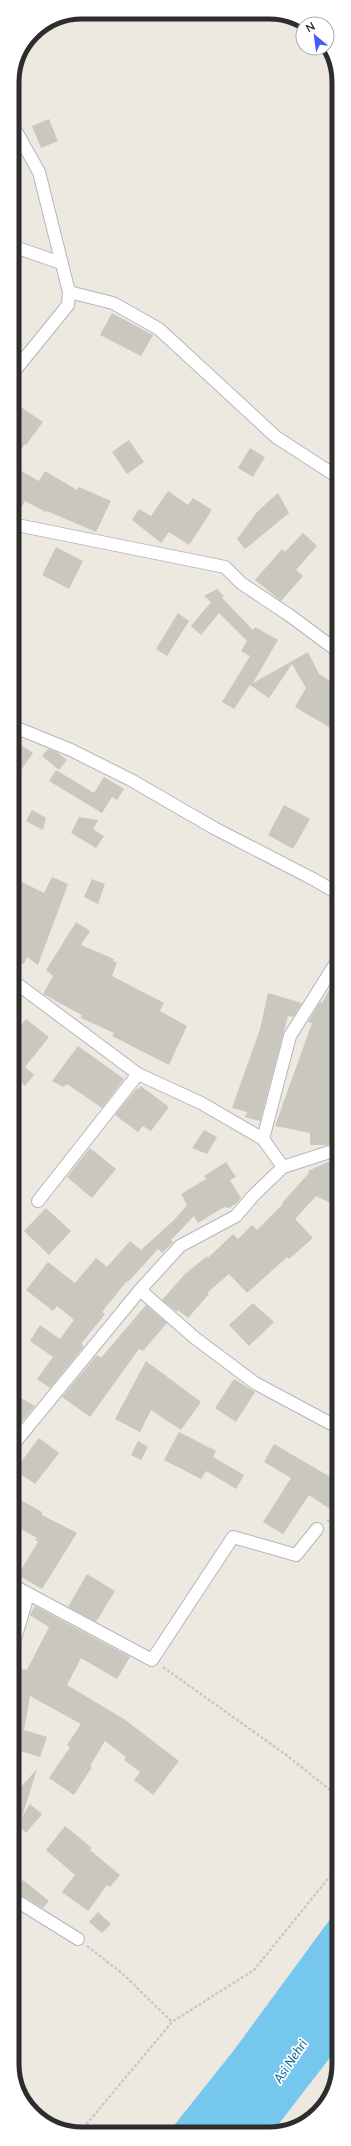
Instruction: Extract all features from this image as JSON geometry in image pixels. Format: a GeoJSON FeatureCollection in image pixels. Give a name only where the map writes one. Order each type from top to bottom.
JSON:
{"type":"FeatureCollection","features":[{"type":"Feature","properties":{"kind":"street"},"geometry":{"type":"LineString","coordinates":[[19,136],[39,172],[69,292],[68,305],[19,365]]}},
{"type":"Feature","properties":{"kind":"street"},"geometry":{"type":"LineString","coordinates":[[19,248],[61,263]]}},
{"type":"Feature","properties":{"kind":"street"},"geometry":{"type":"LineString","coordinates":[[69,292],[113,303],[159,330],[276,437],[332,473]]}},
{"type":"Feature","properties":{"kind":"street"},"geometry":{"type":"LineString","coordinates":[[19,525],[225,566],[241,583],[332,647]]}},
{"type":"Feature","properties":{"kind":"street"},"geometry":{"type":"LineString","coordinates":[[19,729],[71,750],[131,780],[214,828],[332,890]]}},
{"type":"Feature","properties":{"kind":"street"},"geometry":{"type":"LineString","coordinates":[[264,1139],[290,1036],[332,969]]}},
{"type":"Feature","properties":{"kind":"street"},"geometry":{"type":"LineString","coordinates":[[19,985],[138,1074],[201,1103],[264,1139],[283,1167]]}},
{"type":"Feature","properties":{"kind":"street"},"geometry":{"type":"LineString","coordinates":[[38,1201],[138,1074]]}},
{"type":"Feature","properties":{"kind":"street"},"geometry":{"type":"LineString","coordinates":[[19,1437],[140,1290],[180,1246],[236,1216],[253,1196],[283,1167],[332,1151]]}},
{"type":"Feature","properties":{"kind":"street"},"geometry":{"type":"LineString","coordinates":[[140,1290],[196,1338],[255,1383],[332,1424]]}},
{"type":"Feature","properties":{"kind":"street"},"geometry":{"type":"LineString","coordinates":[[19,1589],[152,1660],[233,1537],[296,1555],[318,1529]]}},
{"type":"Feature","properties":{"kind":"street"},"geometry":{"type":"LineString","coordinates":[[19,1625],[28,1595]]}},
{"type":"Feature","properties":{"kind":"street"},"geometry":{"type":"LineString","coordinates":[[19,1902],[78,1939]]}},
{"type":"Feature","properties":{"kind":"path"},"geometry":{"type":"LineString","coordinates":[[152,1660],[285,1754],[332,1792]]}},
{"type":"Feature","properties":{"kind":"path"},"geometry":{"type":"LineString","coordinates":[[84,2127],[172,2022],[254,1970],[332,1874]]}},
{"type":"Feature","properties":{"kind":"path"},"geometry":{"type":"LineString","coordinates":[[78,1939],[123,1974],[172,2022]]}},
{"type":"Feature","properties":{"kind":"water","name":"Asi Nehri"},"geometry":{"type":"Polygon","coordinates":[[[332,1917],[332,2055],[277,2126],[173,2127],[234,2050],[332,1917]]]}},
{"type":"Feature","properties":{"kind":"building"},"geometry":{"type":"Polygon","coordinates":[[[49,119],[58,141],[41,148],[32,126],[49,119]]]}},
{"type":"Feature","properties":{"kind":"building"},"geometry":{"type":"Polygon","coordinates":[[[112,313],[153,335],[141,356],[100,335],[112,313]]]}},
{"type":"Feature","properties":{"kind":"building"},"geometry":{"type":"Polygon","coordinates":[[[19,406],[43,422],[26,445],[25,444],[19,452],[19,406]]]}},
{"type":"Feature","properties":{"kind":"building"},"geometry":{"type":"Polygon","coordinates":[[[129,440],[144,462],[127,474],[112,452],[129,440]]]}},
{"type":"Feature","properties":{"kind":"building"},"geometry":{"type":"Polygon","coordinates":[[[250,448],[265,457],[253,477],[238,468],[250,448]]]}},
{"type":"Feature","properties":{"kind":"building"},"geometry":{"type":"Polygon","coordinates":[[[19,470],[39,481],[45,471],[77,490],[79,487],[111,501],[96,532],[47,511],[46,512],[25,501],[19,512],[19,470]]]}},
{"type":"Feature","properties":{"kind":"building"},"geometry":{"type":"Polygon","coordinates":[[[168,491],[188,505],[193,498],[212,510],[189,545],[169,532],[161,543],[132,520],[139,509],[151,516],[168,491]]]}},
{"type":"Feature","properties":{"kind":"building"},"geometry":{"type":"Polygon","coordinates":[[[278,493],[289,513],[245,549],[237,539],[257,512],[278,493]]]}},
{"type":"Feature","properties":{"kind":"building"},"geometry":{"type":"Polygon","coordinates":[[[303,533],[317,546],[296,570],[303,576],[281,601],[255,580],[282,549],[285,552],[303,533]]]}},
{"type":"Feature","properties":{"kind":"building"},"geometry":{"type":"Polygon","coordinates":[[[56,547],[83,561],[69,589],[42,575],[56,547]]]}},
{"type":"Feature","properties":{"kind":"building"},"geometry":{"type":"Polygon","coordinates":[[[217,589],[224,596],[222,598],[253,630],[255,627],[278,640],[253,683],[308,652],[319,674],[332,682],[332,729],[295,707],[306,688],[292,664],[269,698],[250,685],[234,709],[222,702],[250,656],[241,651],[247,641],[219,613],[201,635],[191,626],[211,602],[204,596],[217,589]]]}},
{"type":"Feature","properties":{"kind":"building"},"geometry":{"type":"Polygon","coordinates":[[[178,613],[189,621],[167,656],[156,649],[178,613]]]}},
{"type":"Feature","properties":{"kind":"building"},"geometry":{"type":"Polygon","coordinates":[[[19,744],[33,753],[19,773],[19,744]]]}},
{"type":"Feature","properties":{"kind":"building"},"geometry":{"type":"Polygon","coordinates":[[[48,749],[57,752],[67,760],[59,770],[42,756],[48,749]]]}},
{"type":"Feature","properties":{"kind":"building"},"geometry":{"type":"Polygon","coordinates":[[[56,770],[94,793],[104,777],[124,789],[117,800],[112,797],[102,813],[49,781],[56,770]]]}},
{"type":"Feature","properties":{"kind":"building"},"geometry":{"type":"Polygon","coordinates":[[[284,805],[310,819],[293,849],[268,835],[284,805]]]}},
{"type":"Feature","properties":{"kind":"building"},"geometry":{"type":"Polygon","coordinates":[[[32,810],[46,818],[43,830],[26,821],[32,810]]]}},
{"type":"Feature","properties":{"kind":"building"},"geometry":{"type":"Polygon","coordinates":[[[79,817],[98,820],[93,829],[104,836],[96,848],[71,833],[79,817]]]}},
{"type":"Feature","properties":{"kind":"building"},"geometry":{"type":"Polygon","coordinates":[[[52,877],[68,884],[38,965],[27,957],[24,964],[19,962],[19,880],[44,893],[52,877]]]}},
{"type":"Feature","properties":{"kind":"building"},"geometry":{"type":"Polygon","coordinates":[[[92,879],[105,884],[98,904],[84,897],[92,879]]]}},
{"type":"Feature","properties":{"kind":"building"},"geometry":{"type":"Polygon","coordinates":[[[76,922],[90,931],[81,945],[114,959],[113,961],[117,963],[112,976],[164,1003],[160,1011],[187,1026],[169,1065],[112,1036],[114,1033],[81,1018],[82,1015],[43,994],[53,976],[46,970],[76,922]]]}},
{"type":"Feature","properties":{"kind":"building"},"geometry":{"type":"Polygon","coordinates":[[[332,985],[332,1144],[310,1145],[310,1133],[275,1126],[312,1023],[308,1022],[320,1002],[322,1003],[332,985]]]}},
{"type":"Feature","properties":{"kind":"building"},"geometry":{"type":"Polygon","coordinates":[[[268,993],[302,1003],[293,1017],[288,1016],[260,1121],[245,1117],[247,1112],[232,1108],[260,1029],[268,993]]]}},
{"type":"Feature","properties":{"kind":"building"},"geometry":{"type":"Polygon","coordinates":[[[26,1019],[49,1037],[25,1067],[34,1075],[25,1086],[19,1080],[19,1028],[26,1019]]]}},
{"type":"Feature","properties":{"kind":"building"},"geometry":{"type":"Polygon","coordinates":[[[78,1046],[124,1079],[102,1108],[67,1084],[63,1087],[52,1081],[78,1046]]]}},
{"type":"Feature","properties":{"kind":"building"},"geometry":{"type":"Polygon","coordinates":[[[141,1086],[169,1107],[151,1131],[143,1126],[138,1132],[115,1115],[137,1088],[138,1089],[141,1086]]]}},
{"type":"Feature","properties":{"kind":"building"},"geometry":{"type":"Polygon","coordinates":[[[204,1130],[217,1137],[207,1154],[192,1148],[204,1130]]]}},
{"type":"Feature","properties":{"kind":"building"},"geometry":{"type":"Polygon","coordinates":[[[90,1148],[116,1169],[92,1198],[67,1177],[90,1148]]]}},
{"type":"Feature","properties":{"kind":"building"},"geometry":{"type":"Polygon","coordinates":[[[332,1160],[332,1204],[316,1196],[295,1219],[313,1238],[289,1259],[287,1257],[247,1293],[229,1274],[207,1293],[209,1294],[188,1318],[178,1310],[177,1312],[162,1300],[185,1274],[207,1256],[208,1258],[233,1234],[238,1239],[252,1225],[257,1230],[283,1204],[282,1203],[309,1173],[308,1171],[332,1160]]]}},
{"type":"Feature","properties":{"kind":"building"},"geometry":{"type":"Polygon","coordinates":[[[226,1162],[236,1177],[230,1180],[241,1198],[237,1203],[229,1208],[224,1207],[198,1223],[194,1216],[171,1240],[173,1242],[162,1253],[158,1249],[128,1282],[127,1281],[102,1312],[105,1314],[81,1344],[84,1346],[50,1388],[37,1379],[53,1357],[30,1341],[40,1325],[60,1339],[74,1320],[57,1306],[53,1311],[26,1290],[48,1262],[75,1283],[96,1258],[107,1267],[130,1241],[141,1250],[174,1220],[187,1205],[181,1194],[206,1179],[204,1176],[226,1162]]]}},
{"type":"Feature","properties":{"kind":"building"},"geometry":{"type":"Polygon","coordinates":[[[46,1208],[71,1231],[49,1255],[24,1231],[46,1208]]]}},
{"type":"Feature","properties":{"kind":"building"},"geometry":{"type":"Polygon","coordinates":[[[253,1303],[274,1322],[249,1346],[229,1325],[253,1303]]]}},
{"type":"Feature","properties":{"kind":"building"},"geometry":{"type":"Polygon","coordinates":[[[146,1305],[167,1323],[143,1351],[139,1349],[90,1417],[62,1397],[97,1355],[101,1358],[146,1305]]]}},
{"type":"Feature","properties":{"kind":"building"},"geometry":{"type":"Polygon","coordinates":[[[146,1361],[201,1402],[181,1430],[151,1410],[140,1432],[115,1419],[146,1361]]]}},
{"type":"Feature","properties":{"kind":"building"},"geometry":{"type":"Polygon","coordinates":[[[234,1379],[255,1392],[236,1422],[215,1408],[234,1379]]]}},
{"type":"Feature","properties":{"kind":"building"},"geometry":{"type":"Polygon","coordinates":[[[19,1397],[35,1406],[19,1425],[19,1397]]]}},
{"type":"Feature","properties":{"kind":"building"},"geometry":{"type":"Polygon","coordinates":[[[179,1432],[216,1451],[213,1457],[244,1475],[236,1489],[206,1471],[201,1479],[164,1460],[179,1432]]]}},
{"type":"Feature","properties":{"kind":"building"},"geometry":{"type":"Polygon","coordinates":[[[39,1438],[59,1453],[35,1484],[19,1473],[19,1465],[39,1438]]]}},
{"type":"Feature","properties":{"kind":"building"},"geometry":{"type":"Polygon","coordinates":[[[138,1441],[148,1447],[141,1460],[131,1455],[138,1441]]]}},
{"type":"Feature","properties":{"kind":"building"},"geometry":{"type":"Polygon","coordinates":[[[274,1444],[332,1478],[332,1510],[309,1495],[283,1534],[263,1522],[291,1478],[264,1462],[274,1444]]]}},
{"type":"Feature","properties":{"kind":"building"},"geometry":{"type":"Polygon","coordinates":[[[19,1499],[42,1512],[42,1515],[77,1533],[42,1589],[19,1576],[38,1542],[35,1540],[37,1538],[19,1528],[19,1499]]]}},
{"type":"Feature","properties":{"kind":"building"},"geometry":{"type":"Polygon","coordinates":[[[87,1574],[115,1591],[96,1622],[68,1607],[87,1574]]]}},
{"type":"Feature","properties":{"kind":"building"},"geometry":{"type":"Polygon","coordinates":[[[35,1606],[130,1657],[117,1679],[81,1658],[67,1685],[124,1719],[179,1761],[153,1795],[134,1780],[140,1772],[124,1760],[126,1757],[105,1741],[90,1766],[92,1767],[74,1795],[49,1778],[70,1747],[67,1745],[81,1724],[30,1696],[24,1730],[47,1737],[40,1757],[20,1751],[19,1756],[19,1668],[27,1670],[49,1627],[30,1615],[35,1606]]]}},
{"type":"Feature","properties":{"kind":"building"},"geometry":{"type":"Polygon","coordinates":[[[37,1769],[22,1817],[30,1804],[42,1814],[26,1833],[22,1829],[19,1833],[19,1789],[37,1769]]]}},
{"type":"Feature","properties":{"kind":"building"},"geometry":{"type":"Polygon","coordinates":[[[65,1826],[92,1848],[90,1850],[120,1875],[110,1887],[107,1885],[88,1911],[62,1892],[75,1875],[46,1850],[65,1826]]]}},
{"type":"Feature","properties":{"kind":"building"},"geometry":{"type":"Polygon","coordinates":[[[23,1880],[49,1901],[43,1908],[19,1894],[19,1885],[23,1880]]]}},
{"type":"Feature","properties":{"kind":"building"},"geometry":{"type":"Polygon","coordinates":[[[98,1912],[111,1924],[102,1933],[89,1922],[98,1912]]]}}]}
